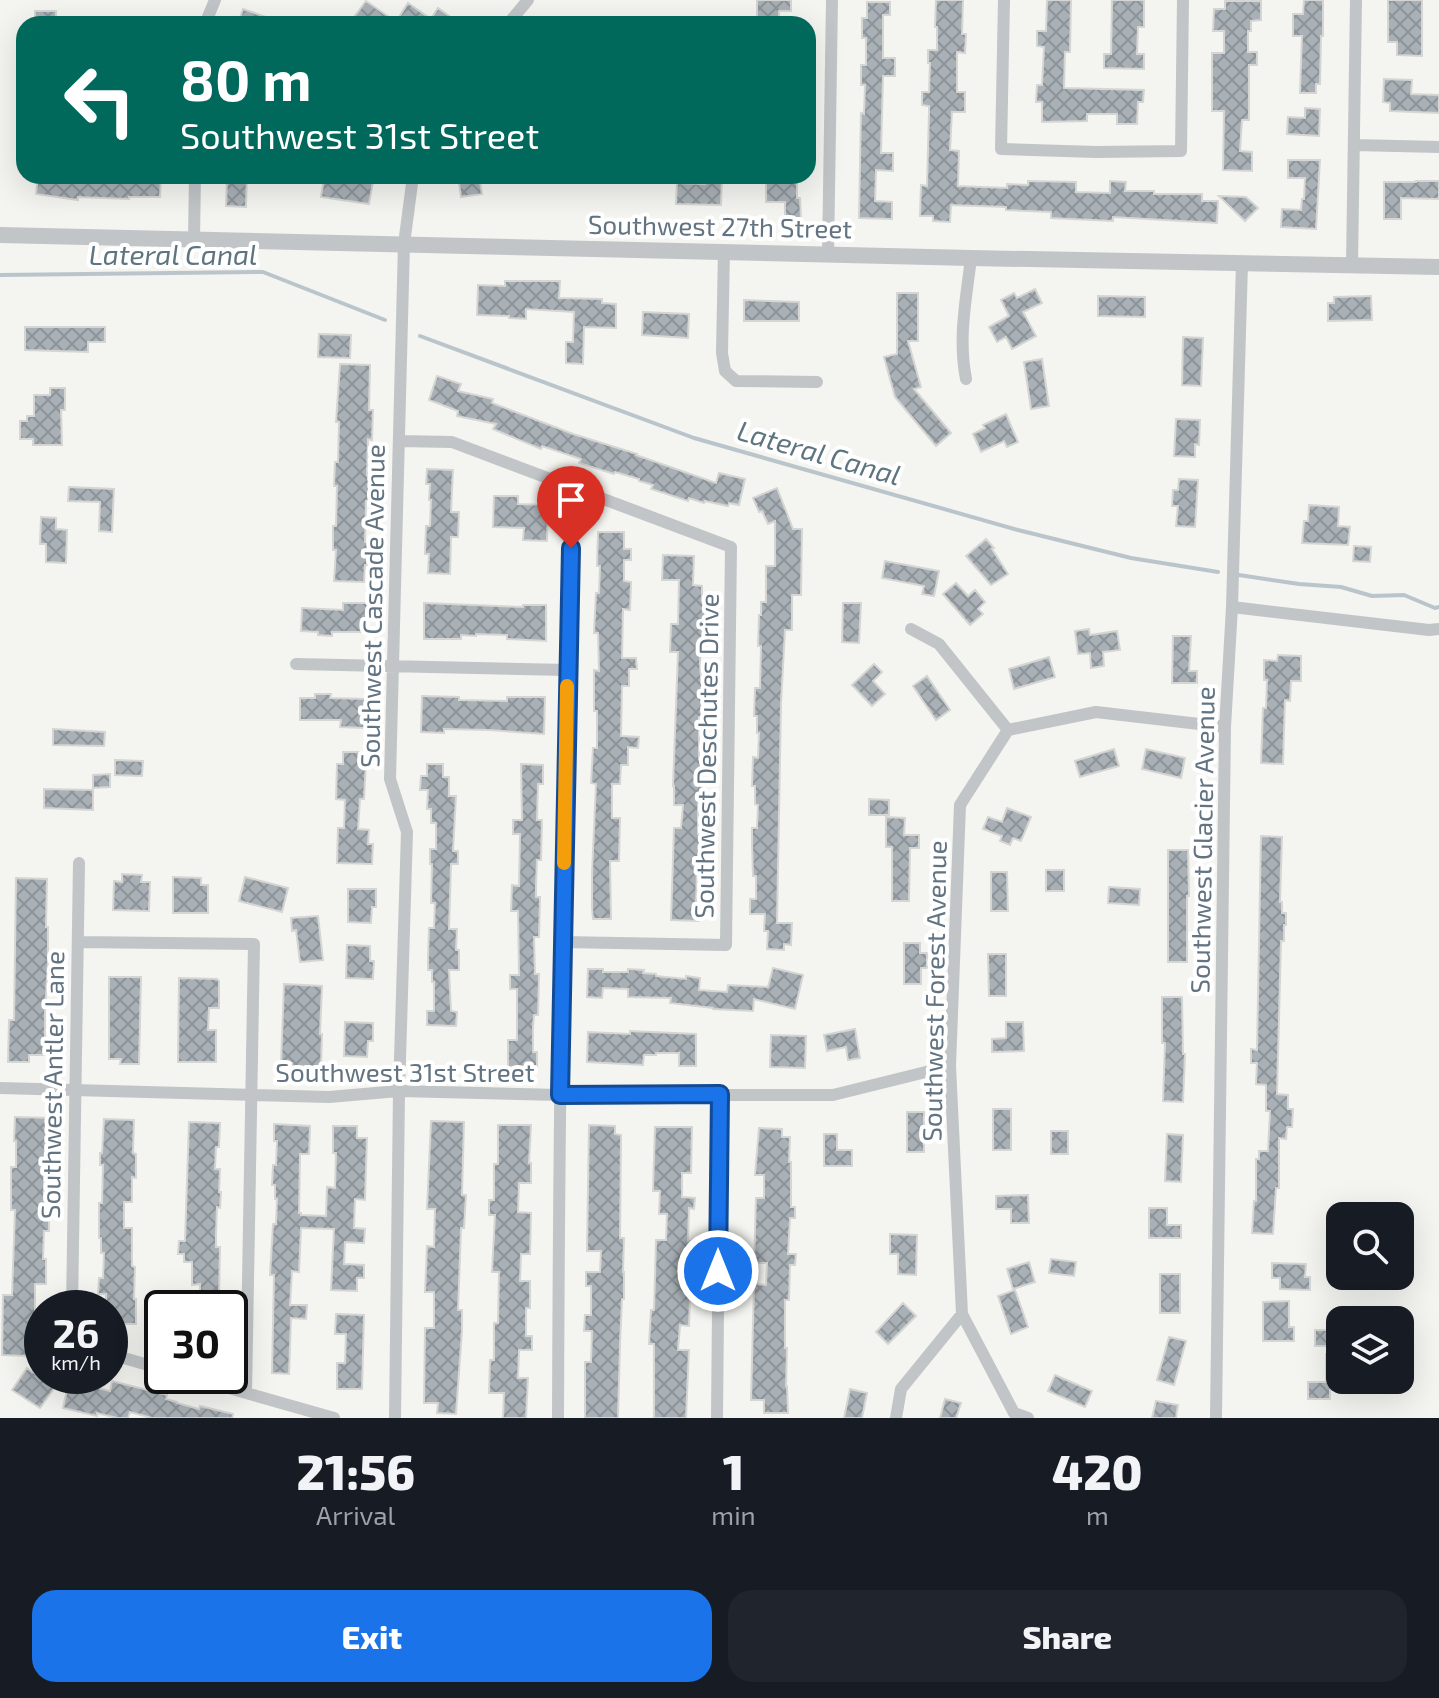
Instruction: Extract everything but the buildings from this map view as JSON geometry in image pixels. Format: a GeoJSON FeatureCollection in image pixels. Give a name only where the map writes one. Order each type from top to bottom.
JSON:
{"type":"FeatureCollection","features":[{"type":"Feature","properties":{"kind":"street"},"geometry":{"type":"LineString","coordinates":[[515,16],[528,0]]}},
{"type":"Feature","properties":{"kind":"street"},"geometry":{"type":"LineString","coordinates":[[828,254],[832,0]]}},
{"type":"Feature","properties":{"kind":"street"},"geometry":{"type":"LineString","coordinates":[[1004,0],[1001,149],[1096,152],[1181,151],[1183,0]]}},
{"type":"Feature","properties":{"kind":"street"},"geometry":{"type":"LineString","coordinates":[[1352,265],[1356,0]]}},
{"type":"Feature","properties":{"kind":"street"},"geometry":{"type":"LineString","coordinates":[[1354,145],[1439,147]]}},
{"type":"Feature","properties":{"kind":"street"},"geometry":{"type":"LineString","coordinates":[[194,239],[195,184]]}},
{"type":"Feature","properties":{"kind":"street","name":"Southwest Cascade Avenue"},"geometry":{"type":"LineString","coordinates":[[395,1418],[399,1091],[407,832],[390,779],[404,244],[412,184]]}},
{"type":"Feature","properties":{"kind":"street","name":"Southwest 27th Street"},"geometry":{"type":"LineString","coordinates":[[0,235],[1439,267]]}},
{"type":"Feature","properties":{"kind":"street"},"geometry":{"type":"LineString","coordinates":[[724,251],[722,353],[725,371],[736,381],[817,382]]}},
{"type":"Feature","properties":{"kind":"street"},"geometry":{"type":"LineString","coordinates":[[966,379],[961,356],[971,258]]}},
{"type":"Feature","properties":{"kind":"street","name":"Southwest Glacier Avenue"},"geometry":{"type":"LineString","coordinates":[[1216,1418],[1225,727],[1232,607],[1242,263]]}},
{"type":"Feature","properties":{"kind":"street"},"geometry":{"type":"LineString","coordinates":[[399,441],[452,442],[572,488],[562,942],[558,1418]]}},
{"type":"Feature","properties":{"kind":"street","name":"Southwest Deschutes Drive"},"geometry":{"type":"LineString","coordinates":[[562,942],[726,945],[731,547],[572,488]]}},
{"type":"Feature","properties":{"kind":"street"},"geometry":{"type":"LineString","coordinates":[[1232,607],[1439,629]]}},
{"type":"Feature","properties":{"kind":"street"},"geometry":{"type":"LineString","coordinates":[[911,629],[939,644],[1008,730],[1096,712],[1225,727]]}},
{"type":"Feature","properties":{"kind":"street"},"geometry":{"type":"LineString","coordinates":[[296,664],[567,670]]}},
{"type":"Feature","properties":{"kind":"street","name":"Southwest Forest Avenue"},"geometry":{"type":"LineString","coordinates":[[962,1314],[950,1066],[960,805],[1008,730]]}},
{"type":"Feature","properties":{"kind":"street","name":"Southwest Antler Lane"},"geometry":{"type":"LineString","coordinates":[[72,1290],[79,863]]}},
{"type":"Feature","properties":{"kind":"street"},"geometry":{"type":"LineString","coordinates":[[78,942],[254,944],[248,1293]]}},
{"type":"Feature","properties":{"kind":"street","name":"Southwest 31st Street"},"geometry":{"type":"LineString","coordinates":[[0,1088],[329,1097],[399,1091],[560,1095],[833,1095],[950,1066]]}},
{"type":"Feature","properties":{"kind":"street"},"geometry":{"type":"LineString","coordinates":[[717,1418],[720,1094]]}},
{"type":"Feature","properties":{"kind":"street"},"geometry":{"type":"LineString","coordinates":[[896,1418],[901,1389],[962,1314],[1014,1413],[1028,1418]]}},
{"type":"Feature","properties":{"kind":"street"},"geometry":{"type":"LineString","coordinates":[[248,1394],[334,1418]]}},
{"type":"Feature","properties":{"kind":"waterway","name":"Lateral Canal"},"geometry":{"type":"LineString","coordinates":[[0,275],[263,272],[385,320]]}},
{"type":"Feature","properties":{"kind":"waterway","name":"Lateral Canal"},"geometry":{"type":"LineString","coordinates":[[420,336],[694,438],[1018,530],[1131,558],[1218,572]]}},
{"type":"Feature","properties":{"kind":"waterway","name":"Lateral Canal"},"geometry":{"type":"LineString","coordinates":[[1239,575],[1341,587],[1372,596],[1404,595],[1439,607]]}},
{"type":"Feature","properties":{"kind":"slow traffic"},"geometry":{"type":"LineString","coordinates":[[564,863],[567,686]]}},
{"type":"Feature","properties":{"kind":"route"},"geometry":{"type":"LineString","coordinates":[[571,548],[560,1095],[720,1094],[718,1271]]}}]}
